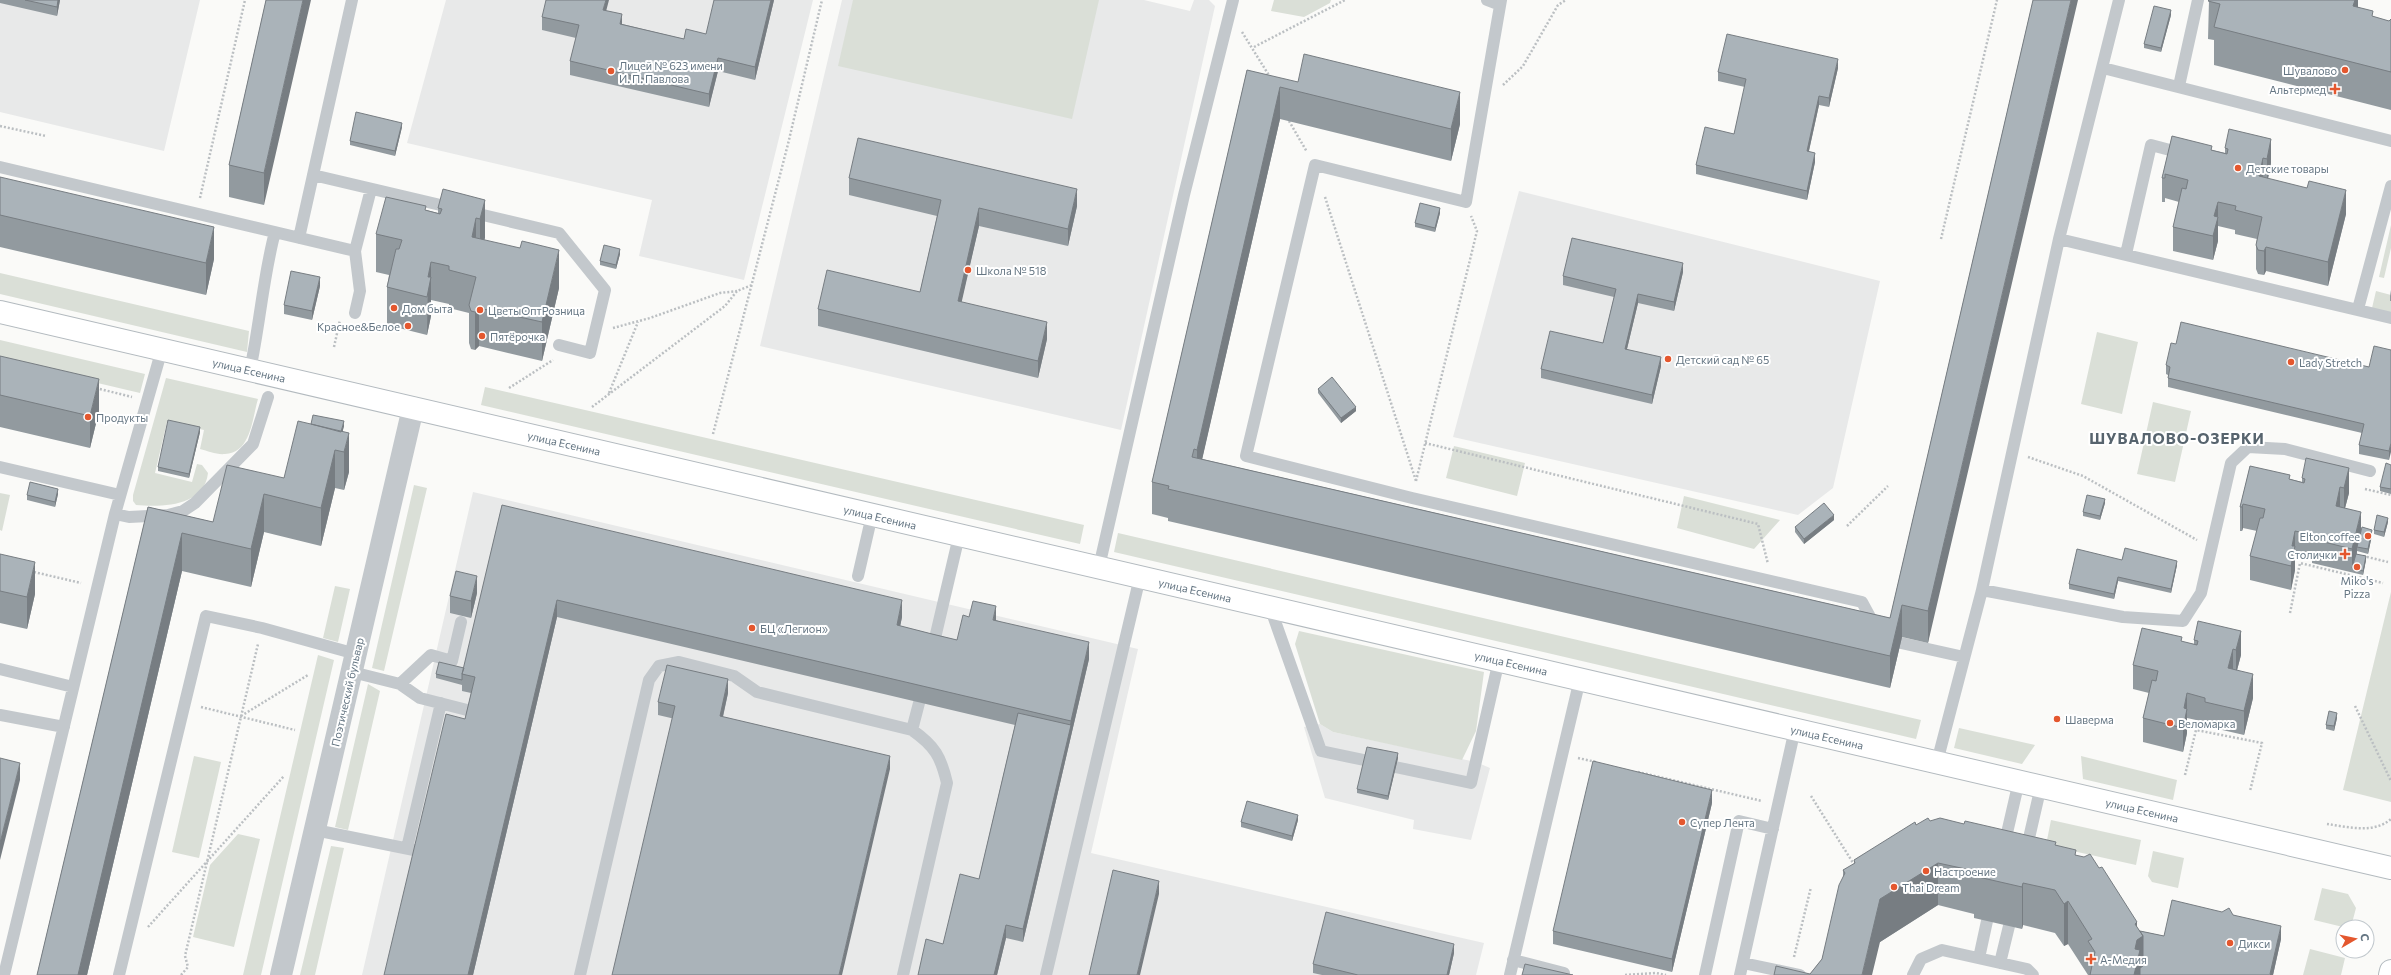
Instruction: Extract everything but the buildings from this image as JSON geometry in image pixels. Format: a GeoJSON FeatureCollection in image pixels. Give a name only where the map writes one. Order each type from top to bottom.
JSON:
{"type":"FeatureCollection","features":[{"type":"Feature","properties":{"kind":"street","name":"улица Есенина"},"geometry":{"type":"LineString","coordinates":[[0,312],[2391,868]]}},
{"type":"Feature","properties":{"kind":"street","name":"Поэтический бульвар"},"geometry":{"type":"LineString","coordinates":[[281,975],[413,408]]}},
{"type":"Feature","properties":{"kind":"street"},"geometry":{"type":"LineString","coordinates":[[2390,975],[2391,971]]}},
{"type":"Feature","properties":{"kind":"lane"},"geometry":{"type":"LineString","coordinates":[[299,238],[352,0]]}},
{"type":"Feature","properties":{"kind":"lane"},"geometry":{"type":"LineString","coordinates":[[1099,567],[1184,195],[1233,0]]}},
{"type":"Feature","properties":{"kind":"lane"},"geometry":{"type":"LineString","coordinates":[[1487,0],[1501,3],[1466,202],[1314,165],[1246,456],[1412,498],[1862,602],[1881,638]]}},
{"type":"Feature","properties":{"kind":"lane"},"geometry":{"type":"LineString","coordinates":[[1937,762],[1982,590],[2059,239],[2119,0]]}},
{"type":"Feature","properties":{"kind":"lane"},"geometry":{"type":"LineString","coordinates":[[2179,86],[2198,0]]}},
{"type":"Feature","properties":{"kind":"lane"},"geometry":{"type":"LineString","coordinates":[[2103,68],[2179,86],[2391,141]]}},
{"type":"Feature","properties":{"kind":"lane"},"geometry":{"type":"LineString","coordinates":[[2126,254],[2151,145],[2192,156]]}},
{"type":"Feature","properties":{"kind":"lane"},"geometry":{"type":"LineString","coordinates":[[0,167],[355,251]]}},
{"type":"Feature","properties":{"kind":"lane"},"geometry":{"type":"LineString","coordinates":[[313,175],[559,233],[605,290],[590,352],[559,345]]}},
{"type":"Feature","properties":{"kind":"lane"},"geometry":{"type":"LineString","coordinates":[[2358,309],[2391,186]]}},
{"type":"Feature","properties":{"kind":"lane"},"geometry":{"type":"LineString","coordinates":[[355,313],[360,291],[355,251],[371,189]]}},
{"type":"Feature","properties":{"kind":"lane"},"geometry":{"type":"LineString","coordinates":[[250,370],[259,328],[268,259],[275,232]]}},
{"type":"Feature","properties":{"kind":"lane"},"geometry":{"type":"LineString","coordinates":[[2059,239],[2391,318]]}},
{"type":"Feature","properties":{"kind":"lane"},"geometry":{"type":"LineString","coordinates":[[4,975],[115,514],[149,400],[162,350]]}},
{"type":"Feature","properties":{"kind":"lane"},"geometry":{"type":"LineString","coordinates":[[115,514],[129,517],[168,515],[183,511],[195,503],[252,444],[268,397]]}},
{"type":"Feature","properties":{"kind":"lane"},"geometry":{"type":"LineString","coordinates":[[1982,590],[2123,617],[2183,621],[2201,592],[2231,463],[2248,447],[2284,449],[2370,471]]}},
{"type":"Feature","properties":{"kind":"lane"},"geometry":{"type":"LineString","coordinates":[[0,467],[120,495]]}},
{"type":"Feature","properties":{"kind":"lane"},"geometry":{"type":"LineString","coordinates":[[858,576],[872,515]]}},
{"type":"Feature","properties":{"kind":"lane"},"geometry":{"type":"LineString","coordinates":[[932,651],[959,536]]}},
{"type":"Feature","properties":{"kind":"lane"},"geometry":{"type":"LineString","coordinates":[[1046,975],[1140,577]]}},
{"type":"Feature","properties":{"kind":"lane"},"geometry":{"type":"LineString","coordinates":[[1270,607],[1321,751],[1364,760]]}},
{"type":"Feature","properties":{"kind":"lane"},"geometry":{"type":"LineString","coordinates":[[119,975],[206,616],[262,628],[354,663],[400,684],[420,698],[471,711]]}},
{"type":"Feature","properties":{"kind":"lane"},"geometry":{"type":"LineString","coordinates":[[400,684],[431,655],[452,660],[461,622]]}},
{"type":"Feature","properties":{"kind":"lane"},"geometry":{"type":"LineString","coordinates":[[1900,643],[1964,657]]}},
{"type":"Feature","properties":{"kind":"lane"},"geometry":{"type":"LineString","coordinates":[[1396,767],[1471,782],[1499,660]]}},
{"type":"Feature","properties":{"kind":"lane"},"geometry":{"type":"LineString","coordinates":[[580,975],[649,680],[659,666],[679,662],[734,676],[757,692],[912,730],[930,742],[942,762],[947,784],[903,975]]}},
{"type":"Feature","properties":{"kind":"lane"},"geometry":{"type":"LineString","coordinates":[[0,669],[73,687]]}},
{"type":"Feature","properties":{"kind":"lane"},"geometry":{"type":"LineString","coordinates":[[1510,975],[1580,679]]}},
{"type":"Feature","properties":{"kind":"lane"},"geometry":{"type":"LineString","coordinates":[[912,730],[919,703]]}},
{"type":"Feature","properties":{"kind":"lane"},"geometry":{"type":"LineString","coordinates":[[315,830],[412,850],[438,740],[441,704]]}},
{"type":"Feature","properties":{"kind":"lane"},"geometry":{"type":"LineString","coordinates":[[0,715],[64,727]]}},
{"type":"Feature","properties":{"kind":"lane"},"geometry":{"type":"LineString","coordinates":[[1795,729],[1741,969],[1795,974]]}},
{"type":"Feature","properties":{"kind":"lane"},"geometry":{"type":"LineString","coordinates":[[2002,856],[2019,781]]}},
{"type":"Feature","properties":{"kind":"lane"},"geometry":{"type":"LineString","coordinates":[[2023,864],[2041,786]]}},
{"type":"Feature","properties":{"kind":"lane"},"geometry":{"type":"LineString","coordinates":[[1705,975],[1739,821],[1773,829]]}},
{"type":"Feature","properties":{"kind":"lane"},"geometry":{"type":"LineString","coordinates":[[1979,958],[1987,921]]}},
{"type":"Feature","properties":{"kind":"lane"},"geometry":{"type":"LineString","coordinates":[[2000,963],[2009,926]]}},
{"type":"Feature","properties":{"kind":"lane"},"geometry":{"type":"LineString","coordinates":[[1913,975],[1921,959],[1942,950],[2027,969],[2033,975]]}},
{"type":"Feature","properties":{"kind":"lane"},"geometry":{"type":"LineString","coordinates":[[1513,960],[1564,973]]}},
{"type":"Feature","properties":{"kind":"path"},"geometry":{"type":"LineString","coordinates":[[196,214],[245,0]]}},
{"type":"Feature","properties":{"kind":"path"},"geometry":{"type":"LineString","coordinates":[[713,434],[752,284],[822,0]]}},
{"type":"Feature","properties":{"kind":"path"},"geometry":{"type":"LineString","coordinates":[[1254,47],[1345,0]]}},
{"type":"Feature","properties":{"kind":"path"},"geometry":{"type":"LineString","coordinates":[[1483,105],[1523,66],[1558,4],[1566,0]]}},
{"type":"Feature","properties":{"kind":"path"},"geometry":{"type":"LineString","coordinates":[[1941,239],[1997,0]]}},
{"type":"Feature","properties":{"kind":"path"},"geometry":{"type":"LineString","coordinates":[[1230,15],[1254,47],[1272,80]]}},
{"type":"Feature","properties":{"kind":"path"},"geometry":{"type":"LineString","coordinates":[[1288,121],[1314,165],[1416,481]]}},
{"type":"Feature","properties":{"kind":"path"},"geometry":{"type":"LineString","coordinates":[[0,126],[46,136]]}},
{"type":"Feature","properties":{"kind":"path"},"geometry":{"type":"LineString","coordinates":[[1412,498],[1477,231],[1466,202]]}},
{"type":"Feature","properties":{"kind":"path"},"geometry":{"type":"LineString","coordinates":[[595,332],[638,321],[720,293],[737,291],[752,284]]}},
{"type":"Feature","properties":{"kind":"path"},"geometry":{"type":"LineString","coordinates":[[592,406],[725,306],[737,291]]}},
{"type":"Feature","properties":{"kind":"path"},"geometry":{"type":"LineString","coordinates":[[334,347],[341,317],[355,313]]}},
{"type":"Feature","properties":{"kind":"path"},"geometry":{"type":"LineString","coordinates":[[608,395],[638,321]]}},
{"type":"Feature","properties":{"kind":"path"},"geometry":{"type":"LineString","coordinates":[[509,388],[572,348]]}},
{"type":"Feature","properties":{"kind":"path"},"geometry":{"type":"LineString","coordinates":[[89,387],[149,400]]}},
{"type":"Feature","properties":{"kind":"path"},"geometry":{"type":"LineString","coordinates":[[1425,443],[1758,524],[1772,581]]}},
{"type":"Feature","properties":{"kind":"path"},"geometry":{"type":"LineString","coordinates":[[2012,452],[2083,476],[2212,548]]}},
{"type":"Feature","properties":{"kind":"path"},"geometry":{"type":"LineString","coordinates":[[1847,526],[1888,486]]}},
{"type":"Feature","properties":{"kind":"path"},"geometry":{"type":"LineString","coordinates":[[2365,489],[2391,495]]}},
{"type":"Feature","properties":{"kind":"path"},"geometry":{"type":"LineString","coordinates":[[2356,554],[2388,562]]}},
{"type":"Feature","properties":{"kind":"path"},"geometry":{"type":"LineString","coordinates":[[2290,613],[2300,563],[2383,583]]}},
{"type":"Feature","properties":{"kind":"path"},"geometry":{"type":"LineString","coordinates":[[30,571],[97,587]]}},
{"type":"Feature","properties":{"kind":"path"},"geometry":{"type":"LineString","coordinates":[[181,975],[188,967],[185,956],[262,628]]}},
{"type":"Feature","properties":{"kind":"path"},"geometry":{"type":"LineString","coordinates":[[241,716],[308,675]]}},
{"type":"Feature","properties":{"kind":"path"},"geometry":{"type":"LineString","coordinates":[[185,703],[295,730]]}},
{"type":"Feature","properties":{"kind":"path"},"geometry":{"type":"LineString","coordinates":[[2355,706],[2391,781]]}},
{"type":"Feature","properties":{"kind":"path"},"geometry":{"type":"LineString","coordinates":[[2185,775],[2196,730],[2262,743],[2250,791]]}},
{"type":"Feature","properties":{"kind":"path"},"geometry":{"type":"LineString","coordinates":[[1562,755],[1601,764]]}},
{"type":"Feature","properties":{"kind":"path"},"geometry":{"type":"LineString","coordinates":[[1632,771],[1778,804]]}},
{"type":"Feature","properties":{"kind":"path"},"geometry":{"type":"LineString","coordinates":[[124,954],[284,776]]}},
{"type":"Feature","properties":{"kind":"path"},"geometry":{"type":"LineString","coordinates":[[1811,796],[1857,870]]}},
{"type":"Feature","properties":{"kind":"path"},"geometry":{"type":"LineString","coordinates":[[2327,824],[2364,829],[2385,824],[2391,819]]}},
{"type":"Feature","properties":{"kind":"path"},"geometry":{"type":"LineString","coordinates":[[1795,974],[1811,887]]}},
{"type":"Feature","properties":{"kind":"path"},"geometry":{"type":"LineString","coordinates":[[1625,975],[1656,973],[1666,975]]}},
{"type":"Feature","properties":{"kind":"shaded area"},"geometry":{"type":"Polygon","coordinates":[[[0,0],[200,0],[164,151],[0,112],[0,0]]]}},
{"type":"Feature","properties":{"kind":"shaded area","name":"Лицей № 623 имени И. П. Павлова"},"geometry":{"type":"Polygon","coordinates":[[[446,0],[813,0],[744,280],[639,256],[652,200],[407,143],[446,0]]]}},
{"type":"Feature","properties":{"kind":"shaded area","name":"Школа № 518"},"geometry":{"type":"Polygon","coordinates":[[[842,0],[1144,0],[1190,11],[1194,0],[1209,0],[1215,6],[1121,430],[760,346],[842,0]]]}},
{"type":"Feature","properties":{"kind":"shaded area"},"geometry":{"type":"Polygon","coordinates":[[[853,0],[1099,0],[1072,119],[838,66],[853,0]]]}},
{"type":"Feature","properties":{"kind":"shaded area"},"geometry":{"type":"Polygon","coordinates":[[[1274,0],[1331,0],[1330,3],[1304,17],[1271,11],[1274,0]]]}},
{"type":"Feature","properties":{"kind":"shaded area","name":"Детский сад № 65"},"geometry":{"type":"Polygon","coordinates":[[[1519,191],[1880,281],[1833,488],[1798,515],[1453,437],[1519,191]]]}},
{"type":"Feature","properties":{"kind":"shaded area"},"geometry":{"type":"Polygon","coordinates":[[[2391,225],[2391,248],[2384,278],[2379,277],[2391,225]]]}},
{"type":"Feature","properties":{"kind":"shaded area"},"geometry":{"type":"Polygon","coordinates":[[[0,273],[249,331],[247,352],[0,294],[0,273]]]}},
{"type":"Feature","properties":{"kind":"shaded area"},"geometry":{"type":"Polygon","coordinates":[[[2376,291],[2391,295],[2391,313],[2372,308],[2376,291]]]}},
{"type":"Feature","properties":{"kind":"shaded area"},"geometry":{"type":"Polygon","coordinates":[[[2097,332],[2138,342],[2122,414],[2081,404],[2097,332]]]}},
{"type":"Feature","properties":{"kind":"shaded area"},"geometry":{"type":"Polygon","coordinates":[[[0,340],[145,374],[140,393],[0,360],[0,340]]]}},
{"type":"Feature","properties":{"kind":"shaded area"},"geometry":{"type":"Polygon","coordinates":[[[166,378],[258,399],[252,425],[249,434],[240,448],[234,452],[219,454],[200,449],[204,430],[167,422],[155,473],[192,482],[197,464],[202,465],[208,473],[205,484],[199,493],[190,499],[169,505],[136,505],[133,501],[133,495],[166,378]]]}},
{"type":"Feature","properties":{"kind":"shaded area"},"geometry":{"type":"Polygon","coordinates":[[[485,387],[1084,525],[1080,544],[481,405],[485,387]]]}},
{"type":"Feature","properties":{"kind":"shaded area"},"geometry":{"type":"Polygon","coordinates":[[[2153,402],[2191,411],[2175,482],[2137,474],[2153,402]]]}},
{"type":"Feature","properties":{"kind":"shaded area"},"geometry":{"type":"Polygon","coordinates":[[[1454,446],[1525,463],[1517,496],[1446,478],[1454,446]]]}},
{"type":"Feature","properties":{"kind":"shaded area"},"geometry":{"type":"Polygon","coordinates":[[[414,485],[427,488],[384,671],[372,668],[414,485]]]}},
{"type":"Feature","properties":{"kind":"shaded area"},"geometry":{"type":"Polygon","coordinates":[[[473,492],[1138,649],[1091,853],[1484,943],[1476,975],[362,975],[473,492]]]}},
{"type":"Feature","properties":{"kind":"shaded area"},"geometry":{"type":"Polygon","coordinates":[[[0,493],[10,495],[2,531],[0,530],[0,493]]]}},
{"type":"Feature","properties":{"kind":"shaded area"},"geometry":{"type":"Polygon","coordinates":[[[1684,496],[1780,520],[1754,549],[1677,528],[1684,496]]]}},
{"type":"Feature","properties":{"kind":"shaded area"},"geometry":{"type":"Polygon","coordinates":[[[1118,533],[1921,720],[1916,739],[1114,552],[1118,533]]]}},
{"type":"Feature","properties":{"kind":"shaded area"},"geometry":{"type":"Polygon","coordinates":[[[335,586],[350,589],[338,642],[323,638],[335,586]]]}},
{"type":"Feature","properties":{"kind":"shaded area"},"geometry":{"type":"Polygon","coordinates":[[[2391,592],[2391,802],[2343,790],[2391,592]]]}},
{"type":"Feature","properties":{"kind":"shaded area"},"geometry":{"type":"Polygon","coordinates":[[[1299,631],[1484,672],[1476,731],[1462,760],[1333,732],[1320,724],[1295,644],[1299,631]]]}},
{"type":"Feature","properties":{"kind":"shaded area"},"geometry":{"type":"Polygon","coordinates":[[[318,655],[334,660],[261,975],[243,975],[318,655]]]}},
{"type":"Feature","properties":{"kind":"shaded area"},"geometry":{"type":"Polygon","coordinates":[[[368,684],[380,691],[348,830],[335,827],[368,684]]]}},
{"type":"Feature","properties":{"kind":"shaded area"},"geometry":{"type":"Polygon","coordinates":[[[1320,724],[1333,732],[1476,762],[1490,768],[1471,840],[1413,829],[1414,820],[1325,798],[1304,727],[1320,724]]]}},
{"type":"Feature","properties":{"kind":"shaded area"},"geometry":{"type":"Polygon","coordinates":[[[1959,728],[2035,745],[2022,764],[1954,748],[1959,728]]]}},
{"type":"Feature","properties":{"kind":"shaded area"},"geometry":{"type":"Polygon","coordinates":[[[194,756],[221,762],[199,858],[172,852],[194,756]]]}},
{"type":"Feature","properties":{"kind":"shaded area"},"geometry":{"type":"Polygon","coordinates":[[[2081,756],[2177,780],[2173,800],[2083,779],[2081,756]]]}},
{"type":"Feature","properties":{"kind":"shaded area"},"geometry":{"type":"Polygon","coordinates":[[[2051,820],[2141,840],[2136,865],[2046,845],[2051,820]]]}},
{"type":"Feature","properties":{"kind":"shaded area"},"geometry":{"type":"Polygon","coordinates":[[[238,834],[260,839],[234,947],[193,937],[210,865],[238,834]]]}},
{"type":"Feature","properties":{"kind":"shaded area"},"geometry":{"type":"Polygon","coordinates":[[[331,846],[344,848],[315,975],[300,975],[331,846]]]}},
{"type":"Feature","properties":{"kind":"shaded area"},"geometry":{"type":"Polygon","coordinates":[[[2153,851],[2184,858],[2178,888],[2152,882],[2148,876],[2153,851]]]}},
{"type":"Feature","properties":{"kind":"shaded area"},"geometry":{"type":"Polygon","coordinates":[[[2322,888],[2348,894],[2356,908],[2353,919],[2335,919],[2335,925],[2314,920],[2322,888]]]}},
{"type":"Feature","properties":{"kind":"shaded area"},"geometry":{"type":"Polygon","coordinates":[[[2310,949],[2335,955],[2335,959],[2345,959],[2341,975],[2303,975],[2310,949]]]}},
{"type":"Feature","properties":{"kind":"place","name":"Шувалово"},"geometry":{"type":"Point","coordinates":[2345,70]}},
{"type":"Feature","properties":{"kind":"place","name":"Лицей № 623 имени И. П. Павлова"},"geometry":{"type":"Point","coordinates":[611,71]}},
{"type":"Feature","properties":{"kind":"place","name":"Альтермед"},"geometry":{"type":"Point","coordinates":[2335,89]}},
{"type":"Feature","properties":{"kind":"place","name":"Детские товары"},"geometry":{"type":"Point","coordinates":[2238,168]}},
{"type":"Feature","properties":{"kind":"place","name":"Школа № 518"},"geometry":{"type":"Point","coordinates":[968,270]}},
{"type":"Feature","properties":{"kind":"place","name":"Дом быта"},"geometry":{"type":"Point","coordinates":[394,308]}},
{"type":"Feature","properties":{"kind":"place","name":"ЦветыОптРозница"},"geometry":{"type":"Point","coordinates":[480,310]}},
{"type":"Feature","properties":{"kind":"place","name":"Красное&Белое"},"geometry":{"type":"Point","coordinates":[408,326]}},
{"type":"Feature","properties":{"kind":"place","name":"Пятёрочка"},"geometry":{"type":"Point","coordinates":[482,336]}},
{"type":"Feature","properties":{"kind":"place","name":"Детский сад № 65"},"geometry":{"type":"Point","coordinates":[1668,359]}},
{"type":"Feature","properties":{"kind":"place","name":"Lady Stretch"},"geometry":{"type":"Point","coordinates":[2291,362]}},
{"type":"Feature","properties":{"kind":"place","name":"Продукты"},"geometry":{"type":"Point","coordinates":[88,417]}},
{"type":"Feature","properties":{"kind":"place","name":"Elton coffee"},"geometry":{"type":"Point","coordinates":[2368,536]}},
{"type":"Feature","properties":{"kind":"place","name":"Столички"},"geometry":{"type":"Point","coordinates":[2345,554]}},
{"type":"Feature","properties":{"kind":"place","name":"Miko's Pizza"},"geometry":{"type":"Point","coordinates":[2357,567]}},
{"type":"Feature","properties":{"kind":"place","name":"БЦ «Легион»"},"geometry":{"type":"Point","coordinates":[752,628]}},
{"type":"Feature","properties":{"kind":"place","name":"Шаверма"},"geometry":{"type":"Point","coordinates":[2057,719]}},
{"type":"Feature","properties":{"kind":"place","name":"Веломарка"},"geometry":{"type":"Point","coordinates":[2170,723]}},
{"type":"Feature","properties":{"kind":"place","name":"Супер Лента"},"geometry":{"type":"Point","coordinates":[1682,822]}},
{"type":"Feature","properties":{"kind":"place","name":"Настроение"},"geometry":{"type":"Point","coordinates":[1926,871]}},
{"type":"Feature","properties":{"kind":"place","name":"Thai Dream"},"geometry":{"type":"Point","coordinates":[1894,887]}},
{"type":"Feature","properties":{"kind":"place","name":"Дикси"},"geometry":{"type":"Point","coordinates":[2230,943]}},
{"type":"Feature","properties":{"kind":"place","name":"А-Медия"},"geometry":{"type":"Point","coordinates":[2091,959]}},
{"type":"Feature","properties":{"kind":"district","name":"ШУВАЛОВО-ОЗЕРКИ"},"geometry":{"type":"Point","coordinates":[2177,438]}}]}
